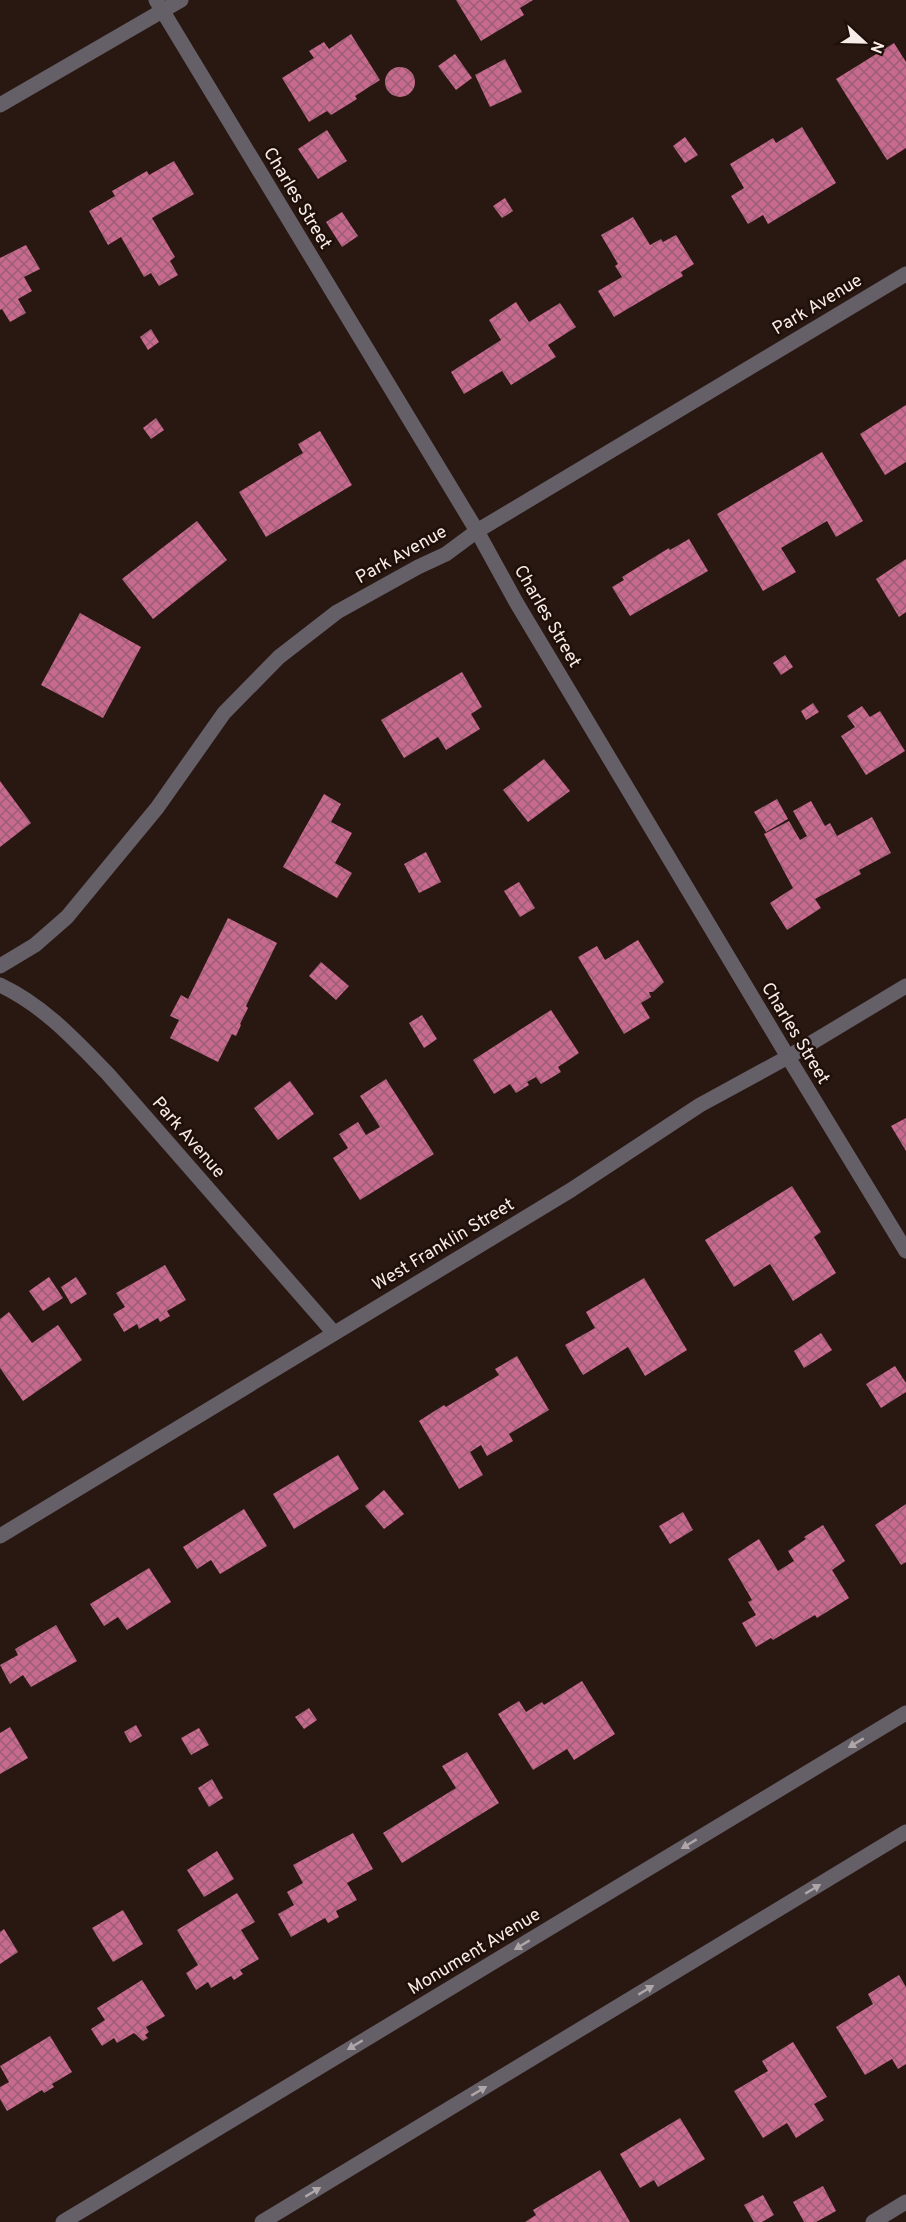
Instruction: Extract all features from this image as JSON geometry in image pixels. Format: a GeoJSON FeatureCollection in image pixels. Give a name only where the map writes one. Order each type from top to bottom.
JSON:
{"type":"FeatureCollection","features":[{"type":"Feature","properties":{"kind":"street"},"geometry":{"type":"LineString","coordinates":[[0,105],[159,5],[181,0]]}},
{"type":"Feature","properties":{"kind":"street","name":"Charles Street"},"geometry":{"type":"LineString","coordinates":[[159,5],[477,531],[522,613],[906,1251]]}},
{"type":"Feature","properties":{"kind":"street","name":"Park Avenue"},"geometry":{"type":"LineString","coordinates":[[0,966],[35,945],[67,917],[157,808],[224,713],[279,657],[337,612],[446,554],[477,531],[906,274]]}},
{"type":"Feature","properties":{"kind":"street","name":"Park Avenue"},"geometry":{"type":"LineString","coordinates":[[0,985],[36,1005],[70,1035],[108,1074],[333,1333]]}},
{"type":"Feature","properties":{"kind":"street","name":"West Franklin Street"},"geometry":{"type":"LineString","coordinates":[[0,1536],[570,1190],[700,1105],[788,1057],[906,986]]}},
{"type":"Feature","properties":{"kind":"street","name":"Monument Avenue"},"geometry":{"type":"LineString","coordinates":[[63,2222],[906,1713]]}},
{"type":"Feature","properties":{"kind":"street"},"geometry":{"type":"LineString","coordinates":[[262,2222],[906,1832]]}},
{"type":"Feature","properties":{"kind":"street"},"geometry":{"type":"LineString","coordinates":[[873,2222],[906,2202]]}},
{"type":"Feature","properties":{"kind":"building"},"geometry":{"type":"Polygon","coordinates":[[[456,0],[533,0],[520,8],[524,15],[481,41],[456,0]]]}},
{"type":"Feature","properties":{"kind":"building"},"geometry":{"type":"Polygon","coordinates":[[[351,34],[380,80],[355,96],[357,99],[331,115],[327,111],[309,122],[282,78],[314,58],[309,51],[324,42],[329,49],[351,34]]]}},
{"type":"Feature","properties":{"kind":"building"},"geometry":{"type":"Polygon","coordinates":[[[894,43],[906,62],[906,148],[887,160],[836,79],[894,43]]]}},
{"type":"Feature","properties":{"kind":"building"},"geometry":{"type":"Polygon","coordinates":[[[455,54],[472,78],[456,90],[438,66],[455,54]]]}},
{"type":"Feature","properties":{"kind":"building"},"geometry":{"type":"Polygon","coordinates":[[[505,59],[522,92],[490,107],[475,75],[505,59]]]}},
{"type":"Feature","properties":{"kind":"building"},"geometry":{"type":"Polygon","coordinates":[[[400,67],[411,71],[415,82],[411,93],[400,97],[389,93],[385,82],[389,71],[400,67]]]}},
{"type":"Feature","properties":{"kind":"building"},"geometry":{"type":"Polygon","coordinates":[[[802,127],[836,183],[768,224],[763,215],[748,224],[731,196],[744,188],[730,164],[773,138],[776,143],[802,127]]]}},
{"type":"Feature","properties":{"kind":"building"},"geometry":{"type":"Polygon","coordinates":[[[327,130],[347,161],[318,179],[298,149],[327,130]]]}},
{"type":"Feature","properties":{"kind":"building"},"geometry":{"type":"Polygon","coordinates":[[[685,137],[698,155],[685,163],[673,146],[685,137]]]}},
{"type":"Feature","properties":{"kind":"building"},"geometry":{"type":"Polygon","coordinates":[[[174,161],[194,194],[152,218],[175,257],[170,261],[178,275],[159,286],[151,273],[144,277],[121,237],[108,245],[89,211],[115,196],[112,191],[147,171],[149,175],[174,161]]]}},
{"type":"Feature","properties":{"kind":"building"},"geometry":{"type":"Polygon","coordinates":[[[505,198],[513,211],[502,218],[493,206],[505,198]]]}},
{"type":"Feature","properties":{"kind":"building"},"geometry":{"type":"Polygon","coordinates":[[[342,212],[358,236],[342,247],[326,222],[342,212]]]}},
{"type":"Feature","properties":{"kind":"building"},"geometry":{"type":"Polygon","coordinates":[[[633,217],[650,245],[661,239],[663,242],[676,235],[694,264],[681,272],[683,276],[614,317],[598,291],[622,277],[615,266],[618,264],[601,235],[633,217]]]}},
{"type":"Feature","properties":{"kind":"building"},"geometry":{"type":"Polygon","coordinates":[[[26,245],[40,269],[24,277],[32,291],[18,299],[26,313],[10,322],[2,309],[0,310],[0,258],[26,245]]]}},
{"type":"Feature","properties":{"kind":"building"},"geometry":{"type":"Polygon","coordinates":[[[516,302],[529,322],[560,303],[576,327],[548,345],[556,357],[511,385],[502,371],[464,394],[451,372],[501,340],[489,320],[516,302]]]}},
{"type":"Feature","properties":{"kind":"building"},"geometry":{"type":"Polygon","coordinates":[[[151,329],[159,342],[148,350],[140,337],[151,329]]]}},
{"type":"Feature","properties":{"kind":"building"},"geometry":{"type":"Polygon","coordinates":[[[906,405],[906,462],[885,475],[860,434],[906,405]]]}},
{"type":"Feature","properties":{"kind":"building"},"geometry":{"type":"Polygon","coordinates":[[[156,418],[164,430],[151,439],[143,428],[156,418]]]}},
{"type":"Feature","properties":{"kind":"building"},"geometry":{"type":"Polygon","coordinates":[[[320,431],[352,485],[266,537],[239,492],[303,453],[298,444],[320,431]]]}},
{"type":"Feature","properties":{"kind":"building"},"geometry":{"type":"Polygon","coordinates":[[[822,452],[863,521],[836,537],[827,521],[781,548],[796,572],[763,591],[717,514],[822,452]]]}},
{"type":"Feature","properties":{"kind":"building"},"geometry":{"type":"Polygon","coordinates":[[[197,521],[227,560],[153,619],[122,579],[197,521]]]}},
{"type":"Feature","properties":{"kind":"building"},"geometry":{"type":"Polygon","coordinates":[[[689,539],[708,571],[630,616],[612,587],[624,580],[622,577],[669,548],[670,550],[689,539]]]}},
{"type":"Feature","properties":{"kind":"building"},"geometry":{"type":"Polygon","coordinates":[[[906,559],[906,612],[899,617],[876,579],[906,559]]]}},
{"type":"Feature","properties":{"kind":"building"},"geometry":{"type":"Polygon","coordinates":[[[80,613],[141,647],[103,718],[41,685],[80,613]]]}},
{"type":"Feature","properties":{"kind":"building"},"geometry":{"type":"Polygon","coordinates":[[[785,655],[793,667],[781,675],[773,663],[785,655]]]}},
{"type":"Feature","properties":{"kind":"building"},"geometry":{"type":"Polygon","coordinates":[[[462,672],[482,707],[471,714],[480,729],[446,750],[438,737],[404,758],[381,720],[462,672]]]}},
{"type":"Feature","properties":{"kind":"building"},"geometry":{"type":"Polygon","coordinates":[[[813,703],[819,712],[806,720],[801,711],[813,703]]]}},
{"type":"Feature","properties":{"kind":"building"},"geometry":{"type":"Polygon","coordinates":[[[862,706],[870,717],[880,711],[905,751],[866,775],[841,736],[855,727],[847,716],[862,706]]]}},
{"type":"Feature","properties":{"kind":"building"},"geometry":{"type":"Polygon","coordinates":[[[544,759],[570,791],[528,822],[503,790],[544,759]]]}},
{"type":"Feature","properties":{"kind":"building"},"geometry":{"type":"Polygon","coordinates":[[[0,781],[31,823],[0,847],[0,781]]]}},
{"type":"Feature","properties":{"kind":"building"},"geometry":{"type":"Polygon","coordinates":[[[324,794],[341,804],[331,822],[352,833],[335,863],[352,873],[337,898],[283,867],[324,794]]]}},
{"type":"Feature","properties":{"kind":"building"},"geometry":{"type":"Polygon","coordinates":[[[777,799],[788,819],[766,832],[754,812],[777,799]]]}},
{"type":"Feature","properties":{"kind":"building"},"geometry":{"type":"Polygon","coordinates":[[[811,801],[825,826],[830,823],[837,836],[872,817],[891,853],[859,870],[861,874],[815,899],[821,908],[787,930],[770,903],[793,888],[764,834],[789,821],[800,840],[807,836],[793,811],[811,801]]]}},
{"type":"Feature","properties":{"kind":"building"},"geometry":{"type":"Polygon","coordinates":[[[426,852],[441,882],[419,893],[404,864],[426,852]]]}},
{"type":"Feature","properties":{"kind":"building"},"geometry":{"type":"Polygon","coordinates":[[[519,882],[535,908],[520,917],[504,891],[519,882]]]}},
{"type":"Feature","properties":{"kind":"building"},"geometry":{"type":"Polygon","coordinates":[[[228,918],[277,943],[246,1006],[248,1008],[236,1036],[232,1034],[218,1062],[170,1038],[179,1020],[170,1016],[181,995],[188,999],[228,918]]]}},
{"type":"Feature","properties":{"kind":"building"},"geometry":{"type":"Polygon","coordinates":[[[638,940],[664,982],[653,992],[649,992],[651,997],[641,1003],[650,1018],[624,1034],[578,957],[597,946],[605,960],[638,940]]]}},
{"type":"Feature","properties":{"kind":"building"},"geometry":{"type":"Polygon","coordinates":[[[321,962],[349,986],[336,1000],[309,976],[321,962]]]}},
{"type":"Feature","properties":{"kind":"building"},"geometry":{"type":"Polygon","coordinates":[[[551,1010],[579,1053],[558,1067],[561,1072],[541,1084],[536,1077],[527,1082],[529,1085],[516,1093],[510,1084],[494,1094],[473,1060],[551,1010]]]}},
{"type":"Feature","properties":{"kind":"building"},"geometry":{"type":"Polygon","coordinates":[[[422,1015],[437,1039],[424,1048],[409,1023],[422,1015]]]}},
{"type":"Feature","properties":{"kind":"building"},"geometry":{"type":"Polygon","coordinates":[[[386,1079],[434,1154],[360,1200],[333,1158],[348,1148],[339,1134],[358,1122],[366,1135],[380,1127],[360,1096],[386,1079]]]}},
{"type":"Feature","properties":{"kind":"building"},"geometry":{"type":"Polygon","coordinates":[[[290,1081],[314,1114],[278,1140],[254,1108],[290,1081]]]}},
{"type":"Feature","properties":{"kind":"building"},"geometry":{"type":"Polygon","coordinates":[[[906,1118],[906,1151],[891,1126],[906,1118]]]}},
{"type":"Feature","properties":{"kind":"building"},"geometry":{"type":"Polygon","coordinates":[[[792,1186],[821,1232],[814,1237],[836,1273],[793,1301],[770,1264],[734,1287],[705,1240],[792,1186]]]}},
{"type":"Feature","properties":{"kind":"building"},"geometry":{"type":"Polygon","coordinates":[[[165,1265],[186,1300],[167,1311],[170,1316],[160,1322],[158,1318],[139,1329],[137,1324],[124,1332],[113,1314],[125,1307],[116,1293],[165,1265]]]}},
{"type":"Feature","properties":{"kind":"building"},"geometry":{"type":"Polygon","coordinates":[[[49,1277],[63,1298],[43,1311],[29,1291],[49,1277]]]}},
{"type":"Feature","properties":{"kind":"building"},"geometry":{"type":"Polygon","coordinates":[[[76,1277],[87,1294],[71,1304],[61,1287],[76,1277]]]}},
{"type":"Feature","properties":{"kind":"building"},"geometry":{"type":"Polygon","coordinates":[[[644,1278],[687,1350],[645,1376],[628,1347],[583,1375],[565,1345],[595,1328],[586,1312],[644,1278]]]}},
{"type":"Feature","properties":{"kind":"building"},"geometry":{"type":"Polygon","coordinates":[[[9,1312],[32,1343],[58,1325],[82,1360],[23,1401],[0,1368],[0,1319],[9,1312]]]}},
{"type":"Feature","properties":{"kind":"building"},"geometry":{"type":"Polygon","coordinates":[[[821,1333],[832,1350],[804,1368],[794,1351],[821,1333]]]}},
{"type":"Feature","properties":{"kind":"building"},"geometry":{"type":"Polygon","coordinates":[[[517,1356],[549,1410],[509,1434],[513,1441],[487,1456],[481,1445],[470,1452],[483,1475],[459,1489],[419,1421],[499,1375],[495,1369],[517,1356]]]}},
{"type":"Feature","properties":{"kind":"building"},"geometry":{"type":"Polygon","coordinates":[[[895,1366],[906,1383],[906,1392],[881,1408],[866,1384],[895,1366]]]}},
{"type":"Feature","properties":{"kind":"building"},"geometry":{"type":"Polygon","coordinates":[[[338,1455],[359,1489],[294,1529],[273,1494],[338,1455]]]}},
{"type":"Feature","properties":{"kind":"building"},"geometry":{"type":"Polygon","coordinates":[[[384,1490],[404,1514],[384,1529],[365,1506],[384,1490]]]}},
{"type":"Feature","properties":{"kind":"building"},"geometry":{"type":"Polygon","coordinates":[[[906,1504],[906,1562],[901,1565],[875,1525],[906,1504]]]}},
{"type":"Feature","properties":{"kind":"building"},"geometry":{"type":"Polygon","coordinates":[[[244,1509],[267,1546],[220,1574],[211,1560],[197,1569],[183,1547],[244,1509]]]}},
{"type":"Feature","properties":{"kind":"building"},"geometry":{"type":"Polygon","coordinates":[[[683,1512],[693,1530],[670,1544],[659,1526],[683,1512]]]}},
{"type":"Feature","properties":{"kind":"building"},"geometry":{"type":"Polygon","coordinates":[[[823,1525],[845,1561],[832,1570],[849,1598],[817,1618],[815,1615],[773,1640],[771,1638],[756,1647],[742,1623],[756,1615],[748,1602],[752,1600],[728,1559],[759,1539],[778,1571],[794,1561],[788,1551],[823,1525]]]}},
{"type":"Feature","properties":{"kind":"building"},"geometry":{"type":"Polygon","coordinates":[[[149,1568],[171,1602],[127,1630],[118,1617],[104,1626],[90,1604],[149,1568]]]}},
{"type":"Feature","properties":{"kind":"building"},"geometry":{"type":"Polygon","coordinates":[[[56,1625],[77,1661],[31,1687],[23,1675],[10,1684],[0,1665],[18,1655],[15,1649],[56,1625]]]}},
{"type":"Feature","properties":{"kind":"building"},"geometry":{"type":"Polygon","coordinates":[[[582,1681],[615,1734],[574,1760],[567,1749],[533,1770],[498,1714],[519,1701],[526,1712],[542,1702],[544,1705],[582,1681]]]}},
{"type":"Feature","properties":{"kind":"building"},"geometry":{"type":"Polygon","coordinates":[[[309,1708],[317,1720],[304,1729],[295,1717],[309,1708]]]}},
{"type":"Feature","properties":{"kind":"building"},"geometry":{"type":"Polygon","coordinates":[[[136,1725],[142,1736],[130,1743],[124,1732],[136,1725]]]}},
{"type":"Feature","properties":{"kind":"building"},"geometry":{"type":"Polygon","coordinates":[[[10,1727],[28,1758],[0,1774],[0,1733],[10,1727]]]}},
{"type":"Feature","properties":{"kind":"building"},"geometry":{"type":"Polygon","coordinates":[[[199,1728],[209,1745],[191,1755],[181,1738],[199,1728]]]}},
{"type":"Feature","properties":{"kind":"building"},"geometry":{"type":"Polygon","coordinates":[[[467,1752],[499,1803],[402,1863],[383,1833],[456,1788],[442,1766],[467,1752]]]}},
{"type":"Feature","properties":{"kind":"building"},"geometry":{"type":"Polygon","coordinates":[[[212,1779],[223,1798],[209,1807],[198,1788],[212,1779]]]}},
{"type":"Feature","properties":{"kind":"building"},"geometry":{"type":"Polygon","coordinates":[[[353,1833],[373,1869],[347,1883],[357,1900],[336,1911],[339,1917],[328,1923],[325,1918],[291,1937],[278,1914],[294,1905],[287,1892],[303,1883],[293,1865],[353,1833]]]}},
{"type":"Feature","properties":{"kind":"building"},"geometry":{"type":"Polygon","coordinates":[[[217,1851],[234,1879],[204,1897],[187,1870],[217,1851]]]}},
{"type":"Feature","properties":{"kind":"building"},"geometry":{"type":"Polygon","coordinates":[[[237,1893],[255,1922],[241,1930],[259,1959],[240,1970],[243,1974],[234,1980],[231,1976],[211,1988],[208,1982],[196,1990],[186,1973],[198,1965],[177,1930],[237,1893]]]}},
{"type":"Feature","properties":{"kind":"building"},"geometry":{"type":"Polygon","coordinates":[[[123,1910],[143,1944],[113,1962],[92,1928],[123,1910]]]}},
{"type":"Feature","properties":{"kind":"building"},"geometry":{"type":"Polygon","coordinates":[[[4,1929],[18,1952],[0,1964],[0,1932],[4,1929]]]}},
{"type":"Feature","properties":{"kind":"building"},"geometry":{"type":"Polygon","coordinates":[[[899,1975],[906,1987],[906,2064],[898,2069],[892,2059],[865,2075],[836,2027],[873,2004],[868,1994],[899,1975]]]}},
{"type":"Feature","properties":{"kind":"building"},"geometry":{"type":"Polygon","coordinates":[[[142,1980],[165,2016],[146,2027],[149,2032],[145,2035],[148,2038],[143,2041],[134,2033],[117,2043],[114,2038],[102,2046],[91,2029],[105,2020],[97,2008],[142,1980]]]}},
{"type":"Feature","properties":{"kind":"building"},"geometry":{"type":"Polygon","coordinates":[[[50,2036],[72,2072],[52,2084],[54,2087],[44,2093],[42,2090],[7,2111],[0,2099],[0,2087],[9,2082],[0,2066],[50,2036]]]}},
{"type":"Feature","properties":{"kind":"building"},"geometry":{"type":"Polygon","coordinates":[[[793,2042],[827,2097],[814,2104],[824,2120],[796,2138],[787,2123],[763,2138],[734,2091],[768,2071],[762,2061],[793,2042]]]}},
{"type":"Feature","properties":{"kind":"building"},"geometry":{"type":"Polygon","coordinates":[[[680,2118],[705,2159],[658,2187],[654,2180],[640,2188],[620,2154],[680,2118]]]}},
{"type":"Feature","properties":{"kind":"building"},"geometry":{"type":"Polygon","coordinates":[[[600,2170],[630,2222],[525,2222],[536,2215],[533,2210],[600,2170]]]}},
{"type":"Feature","properties":{"kind":"building"},"geometry":{"type":"Polygon","coordinates":[[[823,2186],[836,2211],[816,2222],[804,2222],[793,2202],[823,2186]]]}},
{"type":"Feature","properties":{"kind":"building"},"geometry":{"type":"Polygon","coordinates":[[[763,2195],[774,2215],[762,2222],[754,2222],[744,2205],[763,2195]]]}}]}
